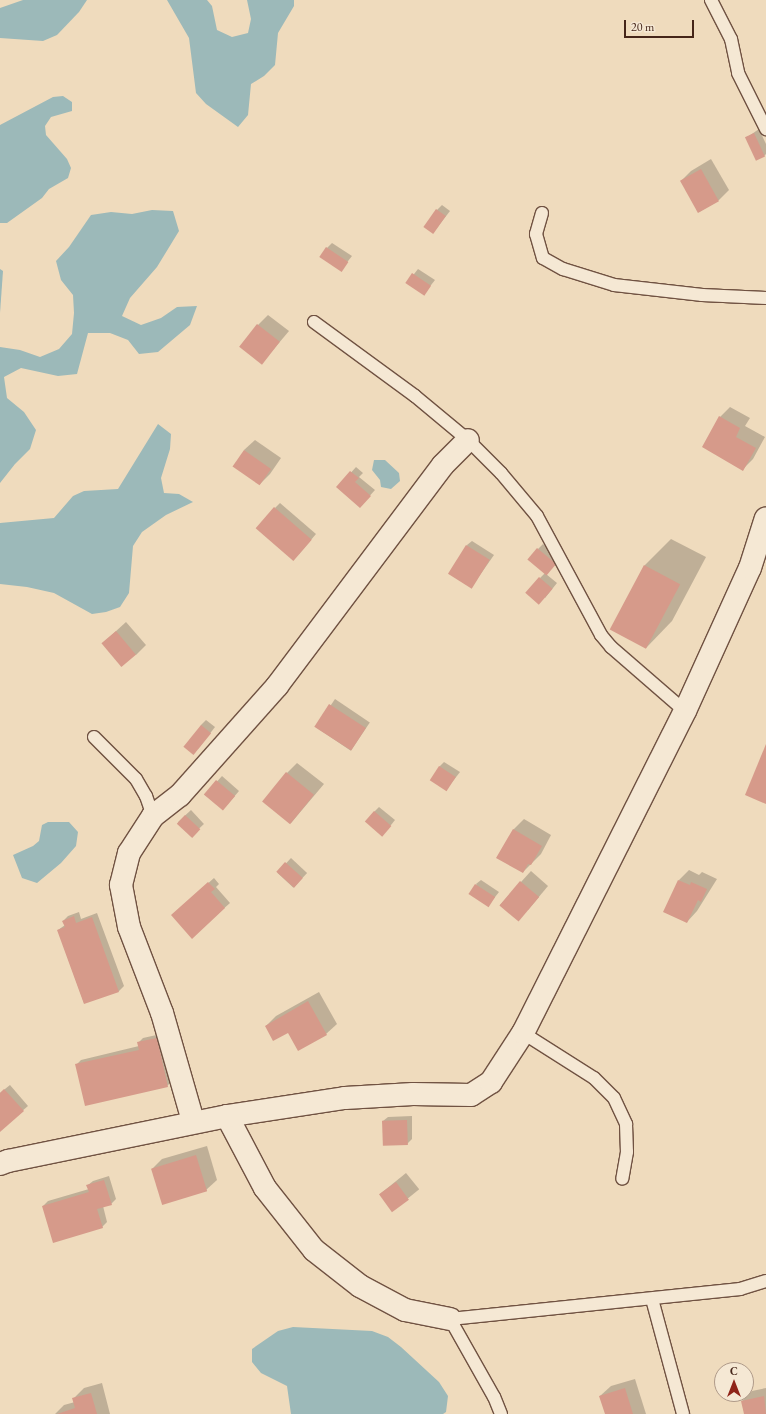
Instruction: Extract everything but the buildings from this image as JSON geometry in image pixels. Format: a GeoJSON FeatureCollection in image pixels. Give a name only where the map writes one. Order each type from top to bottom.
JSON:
{"type":"FeatureCollection","features":[{"type":"Feature","properties":{"kind":"street"},"geometry":{"type":"LineString","coordinates":[[193,1122],[162,1013],[129,927],[121,885],[129,853],[153,816],[180,795],[277,686],[442,465],[468,440]]}},
{"type":"Feature","properties":{"kind":"street"},"geometry":{"type":"LineString","coordinates":[[0,1164],[227,1116],[345,1098],[413,1094],[471,1095],[491,1082],[523,1033],[685,711],[750,568],[766,518]]}},
{"type":"Feature","properties":{"kind":"street"},"geometry":{"type":"LineString","coordinates":[[227,1116],[265,1188],[314,1250],[360,1286],[405,1310],[450,1319]]}},
{"type":"Feature","properties":{"kind":"lane"},"geometry":{"type":"LineString","coordinates":[[711,0],[731,39],[738,73],[766,130]]}},
{"type":"Feature","properties":{"kind":"lane"},"geometry":{"type":"LineString","coordinates":[[542,213],[536,234],[543,258],[563,269],[614,285],[702,295],[766,298]]}},
{"type":"Feature","properties":{"kind":"lane"},"geometry":{"type":"LineString","coordinates":[[314,322],[415,396],[468,440],[501,473],[537,516],[602,635],[612,647],[685,711]]}},
{"type":"Feature","properties":{"kind":"lane"},"geometry":{"type":"LineString","coordinates":[[94,737],[136,779],[146,796],[153,816]]}},
{"type":"Feature","properties":{"kind":"lane"},"geometry":{"type":"LineString","coordinates":[[523,1033],[594,1078],[614,1098],[626,1124],[627,1152],[622,1179]]}},
{"type":"Feature","properties":{"kind":"lane"},"geometry":{"type":"LineString","coordinates":[[500,1414],[494,1397],[450,1319],[740,1289],[766,1281]]}},
{"type":"Feature","properties":{"kind":"lane"},"geometry":{"type":"LineString","coordinates":[[652,1299],[683,1414]]}},
{"type":"Feature","properties":{"kind":"water"},"geometry":{"type":"Polygon","coordinates":[[[23,0],[87,0],[79,12],[57,35],[43,41],[0,38],[0,8],[23,0]]]}},
{"type":"Feature","properties":{"kind":"water"},"geometry":{"type":"Polygon","coordinates":[[[167,0],[207,0],[212,6],[217,30],[232,37],[248,33],[251,19],[247,0],[294,0],[294,6],[278,33],[275,65],[264,76],[251,84],[248,115],[238,127],[206,104],[196,93],[189,38],[167,0]]]}},
{"type":"Feature","properties":{"kind":"water"},"geometry":{"type":"Polygon","coordinates":[[[63,96],[72,102],[72,111],[51,117],[45,126],[46,135],[67,159],[71,168],[68,178],[49,189],[42,198],[7,223],[0,223],[0,125],[53,97],[63,96]]]}},
{"type":"Feature","properties":{"kind":"water"},"geometry":{"type":"Polygon","coordinates":[[[152,210],[173,211],[179,231],[157,267],[130,298],[122,316],[141,325],[161,318],[177,307],[197,306],[190,325],[158,352],[139,354],[128,340],[110,333],[88,333],[77,374],[58,376],[21,368],[4,377],[7,398],[24,412],[36,430],[30,449],[15,464],[0,483],[0,347],[20,350],[40,357],[59,349],[72,334],[74,313],[73,295],[61,280],[56,261],[69,247],[91,215],[111,212],[132,214],[152,210]]]}},
{"type":"Feature","properties":{"kind":"water"},"geometry":{"type":"Polygon","coordinates":[[[0,269],[3,271],[0,313],[0,269]]]}},
{"type":"Feature","properties":{"kind":"water"},"geometry":{"type":"Polygon","coordinates":[[[158,424],[171,434],[170,449],[161,478],[164,493],[179,494],[193,502],[166,515],[142,532],[133,546],[129,593],[120,607],[106,612],[92,614],[54,593],[27,587],[0,584],[0,523],[54,518],[73,496],[84,491],[118,489],[158,424]]]}},
{"type":"Feature","properties":{"kind":"water"},"geometry":{"type":"Polygon","coordinates":[[[374,460],[385,460],[399,473],[400,481],[391,489],[381,487],[380,480],[372,470],[374,460]]]}},
{"type":"Feature","properties":{"kind":"water"},"geometry":{"type":"Polygon","coordinates":[[[48,822],[69,822],[78,832],[76,846],[61,863],[37,883],[22,878],[13,855],[33,846],[39,841],[42,825],[48,822]]]}},
{"type":"Feature","properties":{"kind":"water"},"geometry":{"type":"Polygon","coordinates":[[[293,1327],[372,1331],[388,1337],[439,1382],[448,1396],[446,1412],[443,1414],[291,1414],[287,1386],[261,1373],[252,1362],[252,1349],[278,1331],[293,1327]]]}}]}
